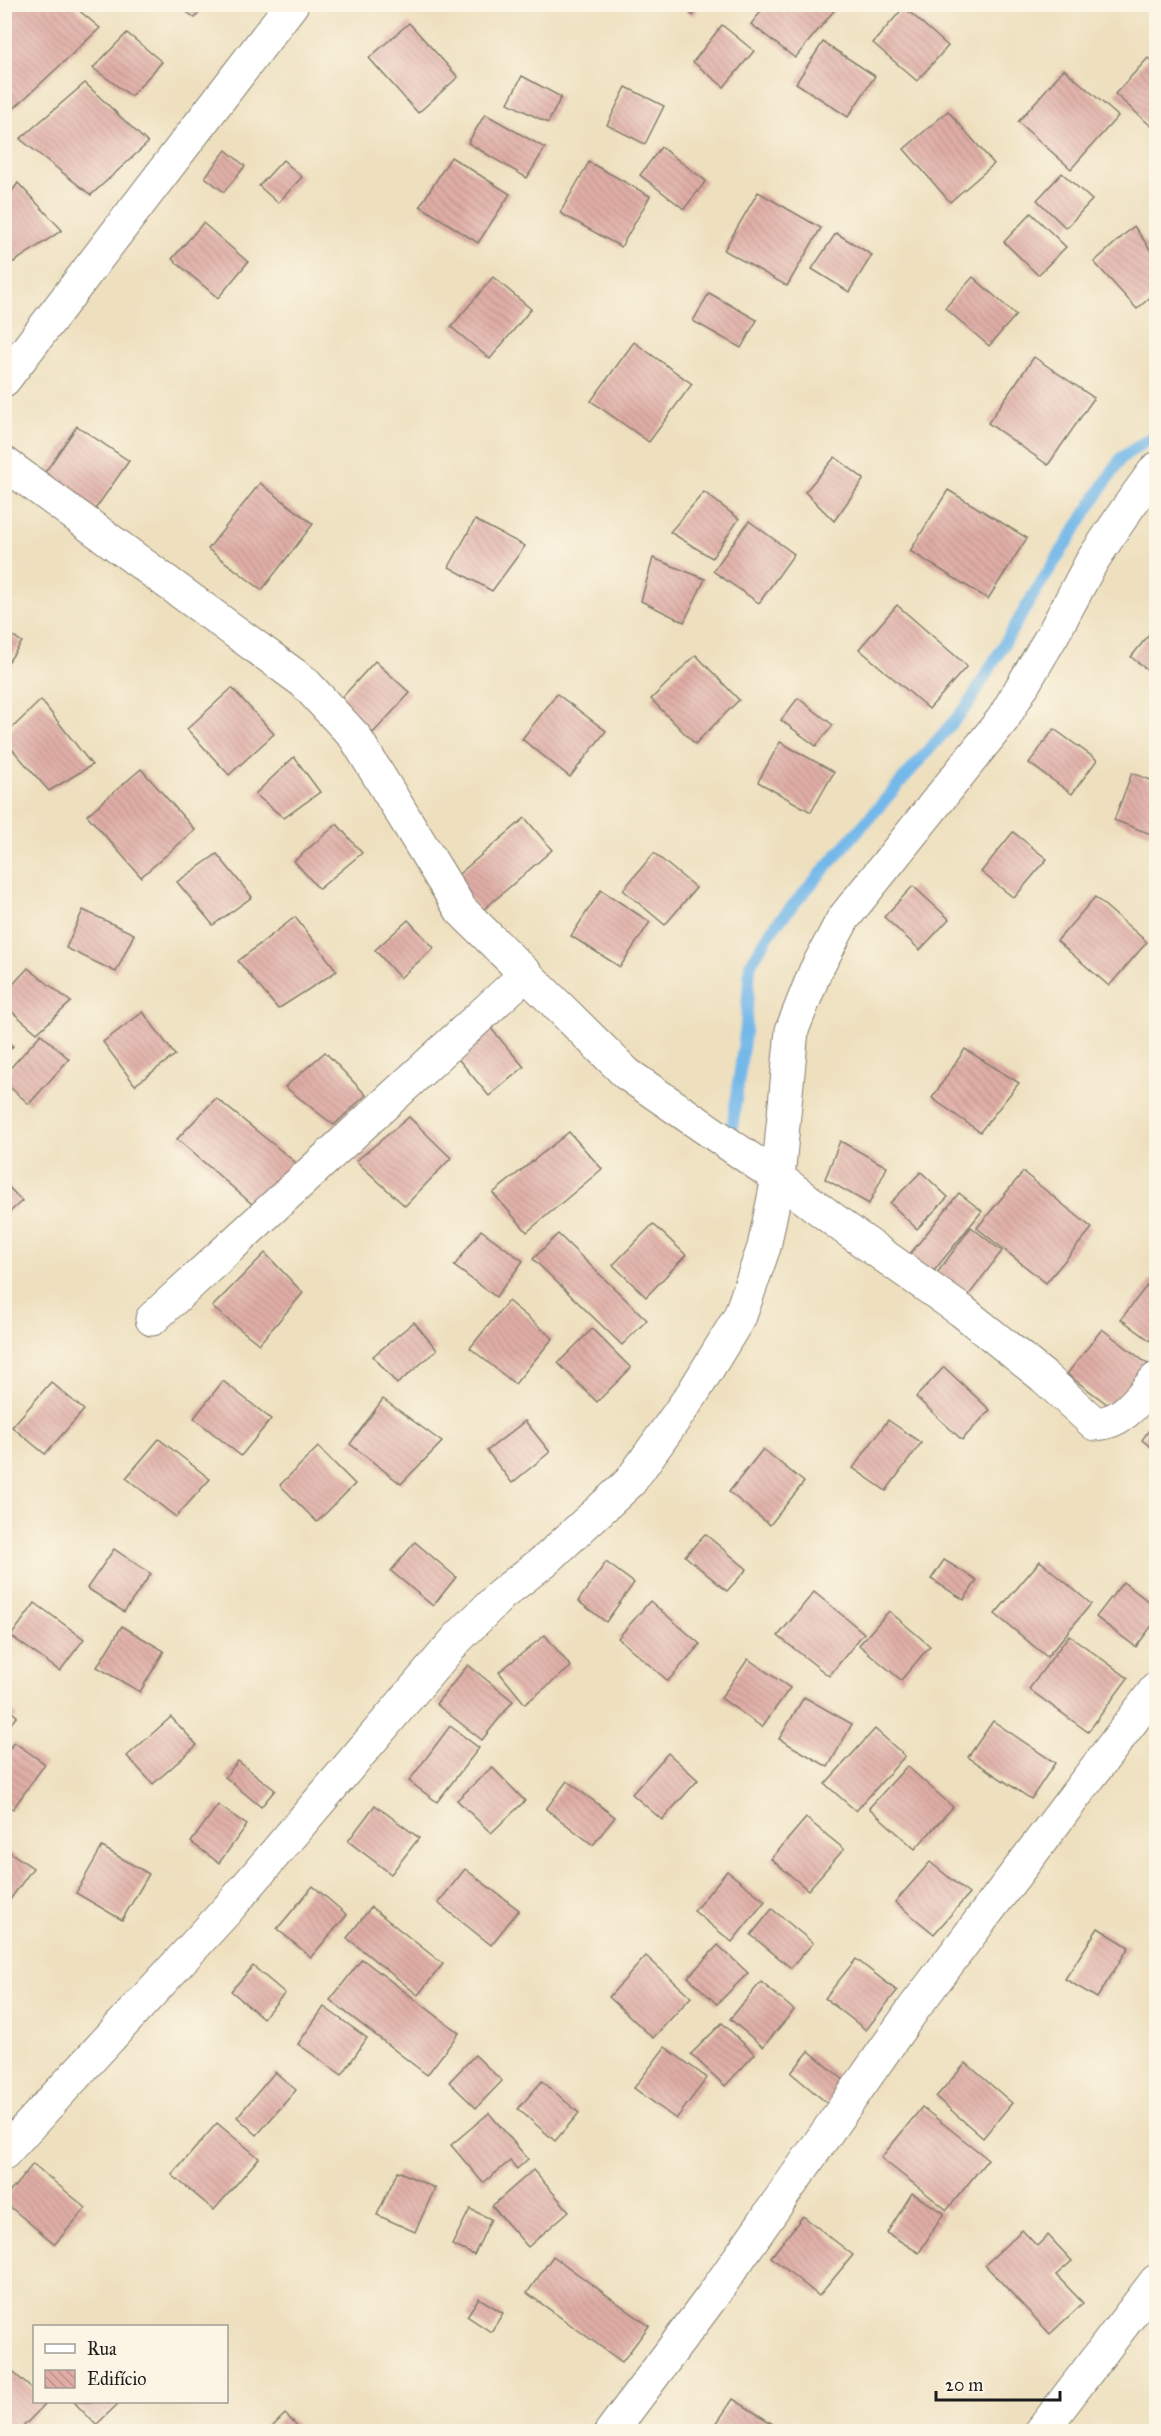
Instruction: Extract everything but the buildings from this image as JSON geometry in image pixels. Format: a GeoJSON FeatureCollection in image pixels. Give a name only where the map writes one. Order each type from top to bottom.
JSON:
{"type":"FeatureCollection","features":[{"type":"Feature","properties":{"kind":"street"},"geometry":{"type":"LineString","coordinates":[[4,380],[292,4]]}},
{"type":"Feature","properties":{"kind":"street"},"geometry":{"type":"LineString","coordinates":[[4,463],[304,682],[355,737],[461,910],[627,1074],[778,1178],[962,1311],[1044,1377],[1095,1424],[1108,1423],[1122,1417],[1156,1379]]}},
{"type":"Feature","properties":{"kind":"street"},"geometry":{"type":"LineString","coordinates":[[4,2153],[227,1910],[456,1639],[502,1594],[548,1558],[630,1482],[693,1393],[740,1316],[764,1247],[778,1178],[792,1030],[815,972],[843,919],[1003,719],[1053,634],[1092,561],[1156,469]]}},
{"type":"Feature","properties":{"kind":"street"},"geometry":{"type":"LineString","coordinates":[[152,1319],[526,974]]}},
{"type":"Feature","properties":{"kind":"street"},"geometry":{"type":"LineString","coordinates":[[611,2432],[711,2298],[914,2008],[1156,1689]]}},
{"type":"Feature","properties":{"kind":"street"},"geometry":{"type":"LineString","coordinates":[[1041,2432],[1156,2281]]}},
{"type":"Feature","properties":{"kind":"waterway"},"geometry":{"type":"LineString","coordinates":[[732,1130],[746,1025],[750,965],[773,928],[968,705],[1032,597],[1121,458],[1156,434]]}}]}
